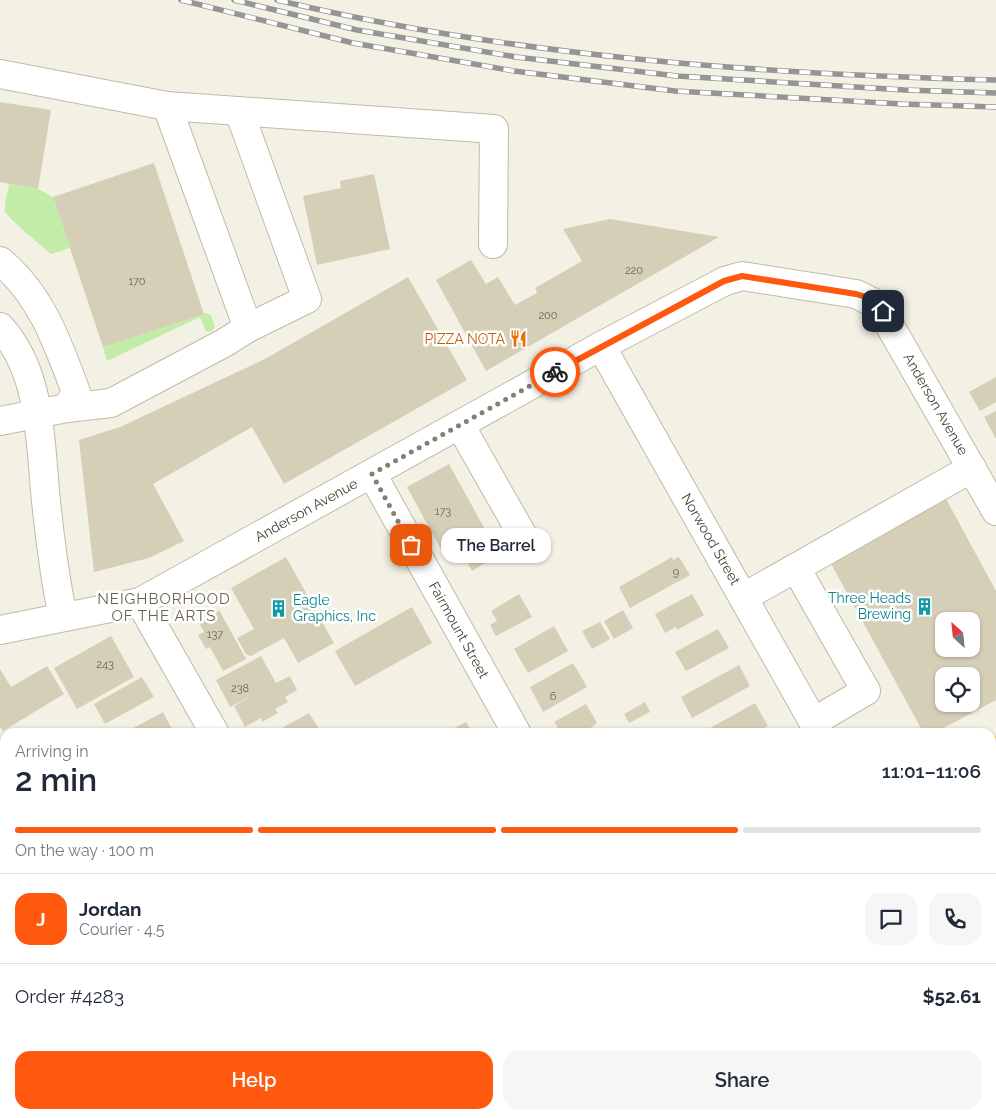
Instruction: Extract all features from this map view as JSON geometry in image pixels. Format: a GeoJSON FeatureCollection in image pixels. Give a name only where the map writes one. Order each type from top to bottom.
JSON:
{"type":"FeatureCollection","features":[{"type":"Feature","properties":{"kind":"street"},"geometry":{"type":"LineString","coordinates":[[0,74],[168,106],[494,129],[493,244]]}},
{"type":"Feature","properties":{"kind":"street"},"geometry":{"type":"LineString","coordinates":[[168,106],[248,328]]}},
{"type":"Feature","properties":{"kind":"street"},"geometry":{"type":"LineString","coordinates":[[0,421],[67,408],[111,403],[224,343],[248,328],[307,300],[239,111]]}},
{"type":"Feature","properties":{"kind":"street"},"geometry":{"type":"LineString","coordinates":[[0,261],[21,280],[40,307],[61,353],[76,392],[67,408]]}},
{"type":"Feature","properties":{"kind":"street","name":"Anderson Avenue"},"geometry":{"type":"LineString","coordinates":[[0,630],[140,602],[601,346],[724,281],[742,276],[866,297],[883,311],[996,511]]}},
{"type":"Feature","properties":{"kind":"street"},"geometry":{"type":"LineString","coordinates":[[0,327],[9,337],[24,366],[35,398],[54,573],[63,618]]}},
{"type":"Feature","properties":{"kind":"street","name":"Norwood Street"},"geometry":{"type":"LineString","coordinates":[[601,346],[816,727]]}},
{"type":"Feature","properties":{"kind":"street"},"geometry":{"type":"LineString","coordinates":[[24,366],[61,353]]}},
{"type":"Feature","properties":{"kind":"street"},"geometry":{"type":"LineString","coordinates":[[460,425],[523,536]]}},
{"type":"Feature","properties":{"kind":"street"},"geometry":{"type":"LineString","coordinates":[[744,597],[972,468]]}},
{"type":"Feature","properties":{"kind":"street","name":"Fairmount Street"},"geometry":{"type":"LineString","coordinates":[[372,474],[514,728]]}},
{"type":"Feature","properties":{"kind":"street"},"geometry":{"type":"LineString","coordinates":[[796,568],[866,691],[816,727]]}},
{"type":"Feature","properties":{"kind":"street"},"geometry":{"type":"LineString","coordinates":[[140,602],[212,728]]}},
{"type":"Feature","properties":{"kind":"green space"},"geometry":{"type":"Polygon","coordinates":[[[9,184],[38,189],[53,197],[70,248],[51,254],[7,214],[5,211],[9,184]]]}},
{"type":"Feature","properties":{"kind":"green space"},"geometry":{"type":"Polygon","coordinates":[[[205,313],[211,315],[215,327],[211,332],[206,331],[200,317],[107,361],[103,347],[205,313]]]}},
{"type":"Feature","properties":{"kind":"building"},"geometry":{"type":"Polygon","coordinates":[[[0,102],[51,110],[38,189],[0,182],[0,102]]]}},
{"type":"Feature","properties":{"kind":"building"},"geometry":{"type":"Polygon","coordinates":[[[154,163],[204,314],[103,347],[53,197],[154,163]]]}},
{"type":"Feature","properties":{"kind":"building"},"geometry":{"type":"Polygon","coordinates":[[[374,174],[390,249],[317,265],[303,196],[341,188],[340,181],[374,174]]]}},
{"type":"Feature","properties":{"kind":"building"},"geometry":{"type":"Polygon","coordinates":[[[610,219],[719,237],[486,371],[436,280],[471,260],[486,284],[498,277],[515,305],[537,293],[535,288],[582,261],[563,229],[610,219]]]}},
{"type":"Feature","properties":{"kind":"building"},"geometry":{"type":"Polygon","coordinates":[[[408,277],[467,380],[284,484],[252,427],[153,484],[184,541],[149,558],[94,572],[79,440],[120,427],[265,359],[408,277]]]}},
{"type":"Feature","properties":{"kind":"building"},"geometry":{"type":"Polygon","coordinates":[[[996,377],[996,402],[980,411],[969,392],[996,377]]]}},
{"type":"Feature","properties":{"kind":"building"},"geometry":{"type":"Polygon","coordinates":[[[996,411],[996,439],[984,417],[996,411]]]}},
{"type":"Feature","properties":{"kind":"building"},"geometry":{"type":"Polygon","coordinates":[[[449,464],[499,555],[472,571],[457,543],[442,551],[407,487],[449,464]]]}},
{"type":"Feature","properties":{"kind":"building","name":"Three Heads Brewing"},"geometry":{"type":"Polygon","coordinates":[[[945,497],[996,591],[996,700],[980,709],[980,667],[935,667],[935,712],[974,712],[944,728],[921,728],[829,560],[945,497]]]}},
{"type":"Feature","properties":{"kind":"building","name":"Eagle Graphics, Inc"},"geometry":{"type":"Polygon","coordinates":[[[286,557],[334,643],[298,663],[284,638],[251,656],[246,654],[237,638],[254,629],[231,588],[286,557]]]}},
{"type":"Feature","properties":{"kind":"building"},"geometry":{"type":"Polygon","coordinates":[[[672,557],[673,560],[679,557],[690,575],[630,608],[619,587],[672,557]]]}},
{"type":"Feature","properties":{"kind":"building"},"geometry":{"type":"Polygon","coordinates":[[[519,594],[532,617],[496,636],[490,625],[497,621],[491,611],[519,594]]]}},
{"type":"Feature","properties":{"kind":"building"},"geometry":{"type":"Polygon","coordinates":[[[692,594],[704,615],[677,630],[676,627],[665,633],[655,614],[692,594]]]}},
{"type":"Feature","properties":{"kind":"building","name":"Eagle Graphics, Inc"},"geometry":{"type":"Polygon","coordinates":[[[412,607],[432,643],[355,686],[335,651],[412,607]]]}},
{"type":"Feature","properties":{"kind":"building"},"geometry":{"type":"Polygon","coordinates":[[[219,610],[246,659],[223,671],[210,647],[206,649],[198,635],[204,632],[199,622],[219,610]]]}},
{"type":"Feature","properties":{"kind":"building"},"geometry":{"type":"Polygon","coordinates":[[[623,610],[633,628],[614,639],[604,621],[623,610]]]}},
{"type":"Feature","properties":{"kind":"building"},"geometry":{"type":"Polygon","coordinates":[[[600,622],[610,639],[592,649],[582,631],[600,622]]]}},
{"type":"Feature","properties":{"kind":"building"},"geometry":{"type":"Polygon","coordinates":[[[554,626],[568,651],[528,673],[514,649],[554,626]]]}},
{"type":"Feature","properties":{"kind":"building"},"geometry":{"type":"Polygon","coordinates":[[[718,629],[729,648],[686,671],[675,652],[718,629]]]}},
{"type":"Feature","properties":{"kind":"building"},"geometry":{"type":"Polygon","coordinates":[[[111,636],[134,677],[77,709],[54,668],[111,636]]]}},
{"type":"Feature","properties":{"kind":"building"},"geometry":{"type":"Polygon","coordinates":[[[261,656],[276,683],[290,676],[297,690],[285,697],[288,702],[275,709],[278,713],[262,722],[261,718],[245,727],[234,706],[254,694],[230,707],[216,680],[261,656]]]}},
{"type":"Feature","properties":{"kind":"building"},"geometry":{"type":"Polygon","coordinates":[[[573,663],[587,687],[543,712],[530,687],[573,663]]]}},
{"type":"Feature","properties":{"kind":"building"},"geometry":{"type":"Polygon","coordinates":[[[739,665],[750,686],[692,718],[681,697],[739,665]]]}},
{"type":"Feature","properties":{"kind":"building"},"geometry":{"type":"Polygon","coordinates":[[[47,666],[64,694],[8,728],[1,728],[0,669],[11,687],[47,666]]]}},
{"type":"Feature","properties":{"kind":"building"},"geometry":{"type":"Polygon","coordinates":[[[142,677],[154,697],[105,724],[94,704],[142,677]]]}},
{"type":"Feature","properties":{"kind":"building"},"geometry":{"type":"Polygon","coordinates":[[[645,702],[650,712],[629,723],[624,714],[645,702]]]}},
{"type":"Feature","properties":{"kind":"building"},"geometry":{"type":"Polygon","coordinates":[[[755,703],[768,726],[764,728],[710,728],[755,703]]]}},
{"type":"Feature","properties":{"kind":"building"},"geometry":{"type":"Polygon","coordinates":[[[586,704],[597,723],[590,728],[558,728],[554,722],[586,704]]]}},
{"type":"Feature","properties":{"kind":"building"},"geometry":{"type":"Polygon","coordinates":[[[163,712],[171,728],[133,728],[163,712]]]}},
{"type":"Feature","properties":{"kind":"building"},"geometry":{"type":"Polygon","coordinates":[[[309,713],[318,728],[282,728],[309,713]]]}},
{"type":"Feature","properties":{"kind":"building"},"geometry":{"type":"Polygon","coordinates":[[[466,722],[470,728],[455,728],[466,722]]]}},
{"type":"Feature","properties":{"kind":"railway"},"geometry":{"type":"LineString","coordinates":[[181,0],[353,43],[514,71],[675,91],[902,104],[996,107]]}},
{"type":"Feature","properties":{"kind":"railway"},"geometry":{"type":"LineString","coordinates":[[234,0],[357,30],[516,57],[677,76],[905,90],[996,93]]}},
{"type":"Feature","properties":{"kind":"railway"},"geometry":{"type":"LineString","coordinates":[[277,0],[365,19],[455,35],[634,59],[815,73],[996,80]]}},
{"type":"Feature","properties":{"kind":"way so far"},"geometry":{"type":"LineString","coordinates":[[411,545],[372,474],[555,372]]}},
{"type":"Feature","properties":{"kind":"place","name":"PIZZA NOTA"},"geometry":{"type":"Point","coordinates":[519,339]}},
{"type":"Feature","properties":{"kind":"place","name":"The Barrel"},"geometry":{"type":"Point","coordinates":[411,545]}},
{"type":"Feature","properties":{"kind":"place","name":"Three Heads Brewing"},"geometry":{"type":"Point","coordinates":[925,606]}},
{"type":"Feature","properties":{"kind":"place","name":"Eagle Graphics, Inc"},"geometry":{"type":"Point","coordinates":[279,608]}},
{"type":"Feature","properties":{"kind":"district","name":"NEIGHBORHOOD OF THE ARTS"},"geometry":{"type":"Point","coordinates":[164,608]}},
{"type":"Feature","properties":{"kind":"route"},"geometry":{"type":"LineString","coordinates":[[555,372],[724,281],[742,276],[856,294],[866,297],[883,311]]}}]}
